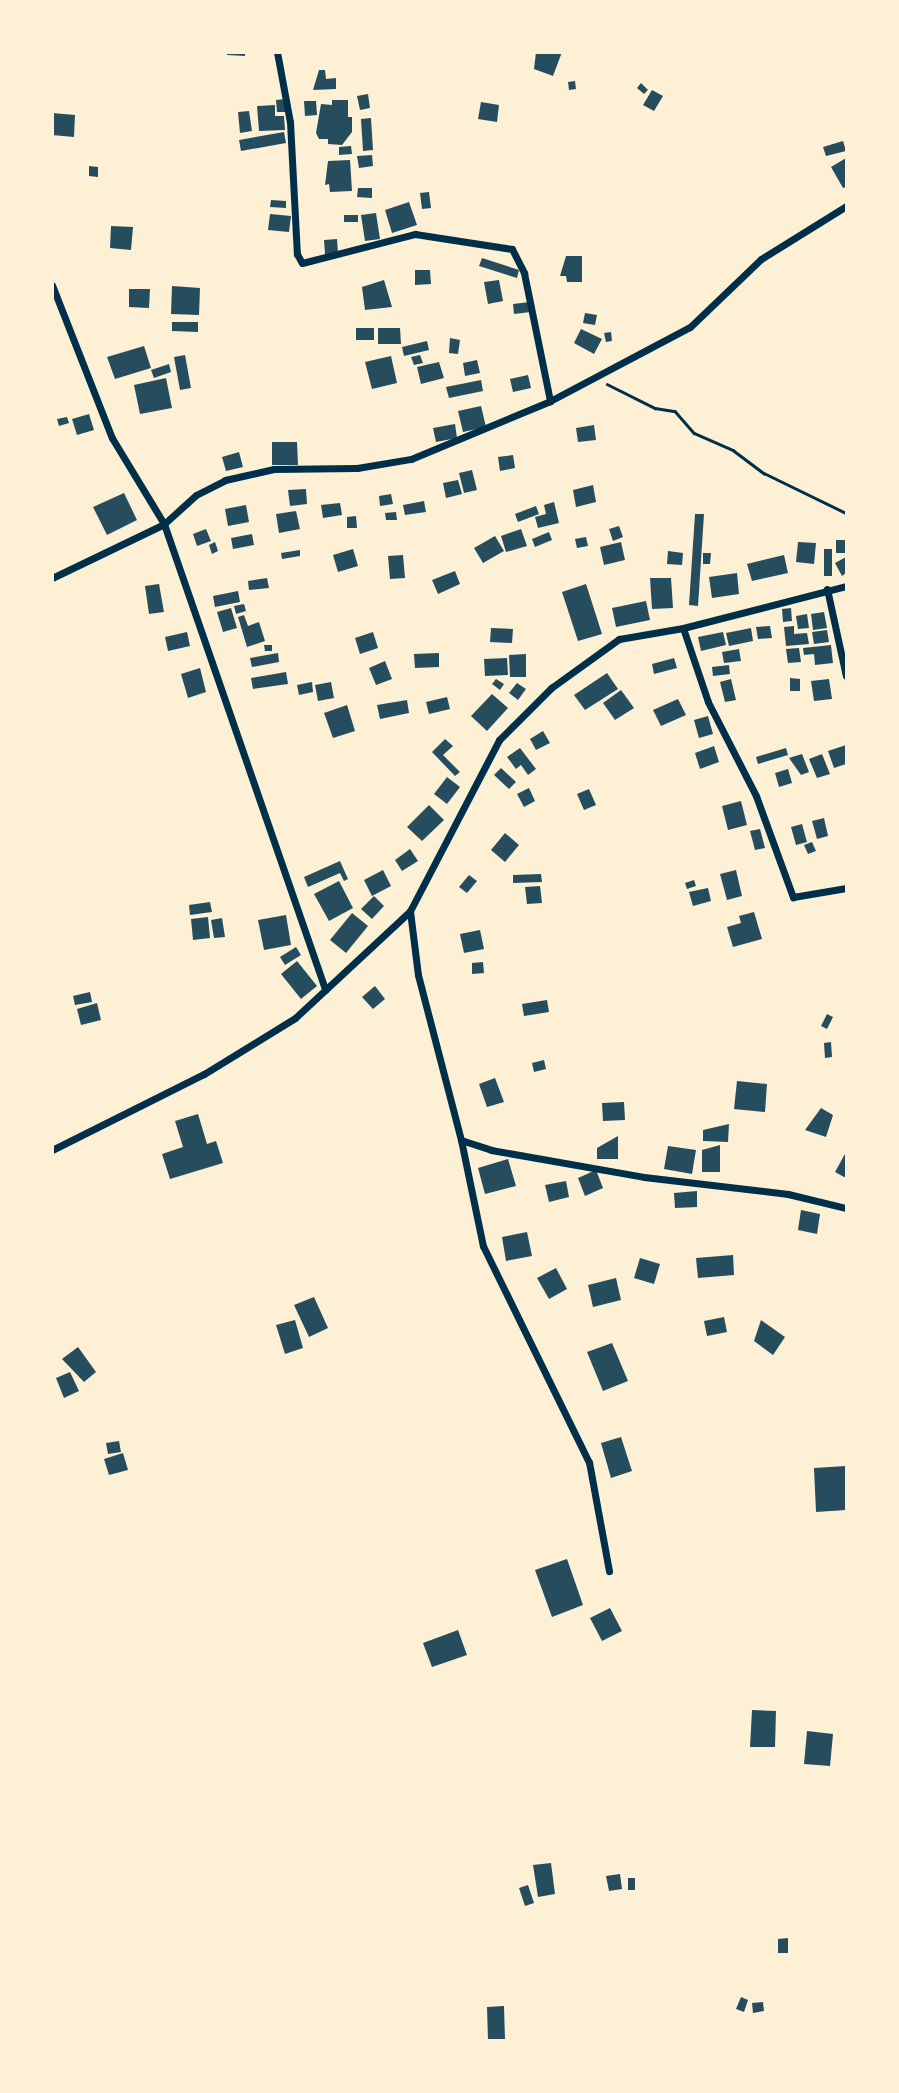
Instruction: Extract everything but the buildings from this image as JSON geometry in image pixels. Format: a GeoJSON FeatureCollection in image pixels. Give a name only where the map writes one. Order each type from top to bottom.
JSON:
{"type":"FeatureCollection","features":[{"type":"Feature","properties":{"kind":"street"},"geometry":{"type":"LineString","coordinates":[[277,52],[290,122],[297,254],[302,263],[415,234],[512,249],[524,273],[550,401]]}},
{"type":"Feature","properties":{"kind":"street"},"geometry":{"type":"LineString","coordinates":[[52,578],[164,524],[196,495],[225,480],[274,469],[357,468],[411,459],[550,401],[690,327],[761,259],[846,206]]}},
{"type":"Feature","properties":{"kind":"street"},"geometry":{"type":"LineString","coordinates":[[52,285],[112,438],[164,524],[325,990]]}},
{"type":"Feature","properties":{"kind":"street"},"geometry":{"type":"LineString","coordinates":[[52,1150],[204,1074],[295,1018],[410,911],[499,740],[551,688],[619,639],[683,628],[846,586]]}},
{"type":"Feature","properties":{"kind":"street"},"geometry":{"type":"LineString","coordinates":[[827,589],[846,676]]}},
{"type":"Feature","properties":{"kind":"street"},"geometry":{"type":"LineString","coordinates":[[683,628],[708,702],[756,796],[793,897],[846,888]]}},
{"type":"Feature","properties":{"kind":"street"},"geometry":{"type":"LineString","coordinates":[[410,911],[418,975],[461,1140],[483,1246],[589,1462],[609,1571]]}},
{"type":"Feature","properties":{"kind":"street"},"geometry":{"type":"LineString","coordinates":[[461,1140],[491,1150],[644,1177],[788,1194],[846,1208]]}},
{"type":"Feature","properties":{"kind":"path"},"geometry":{"type":"LineString","coordinates":[[594,377],[655,408],[674,411],[694,433],[733,450],[764,473],[846,513]]}}]}
